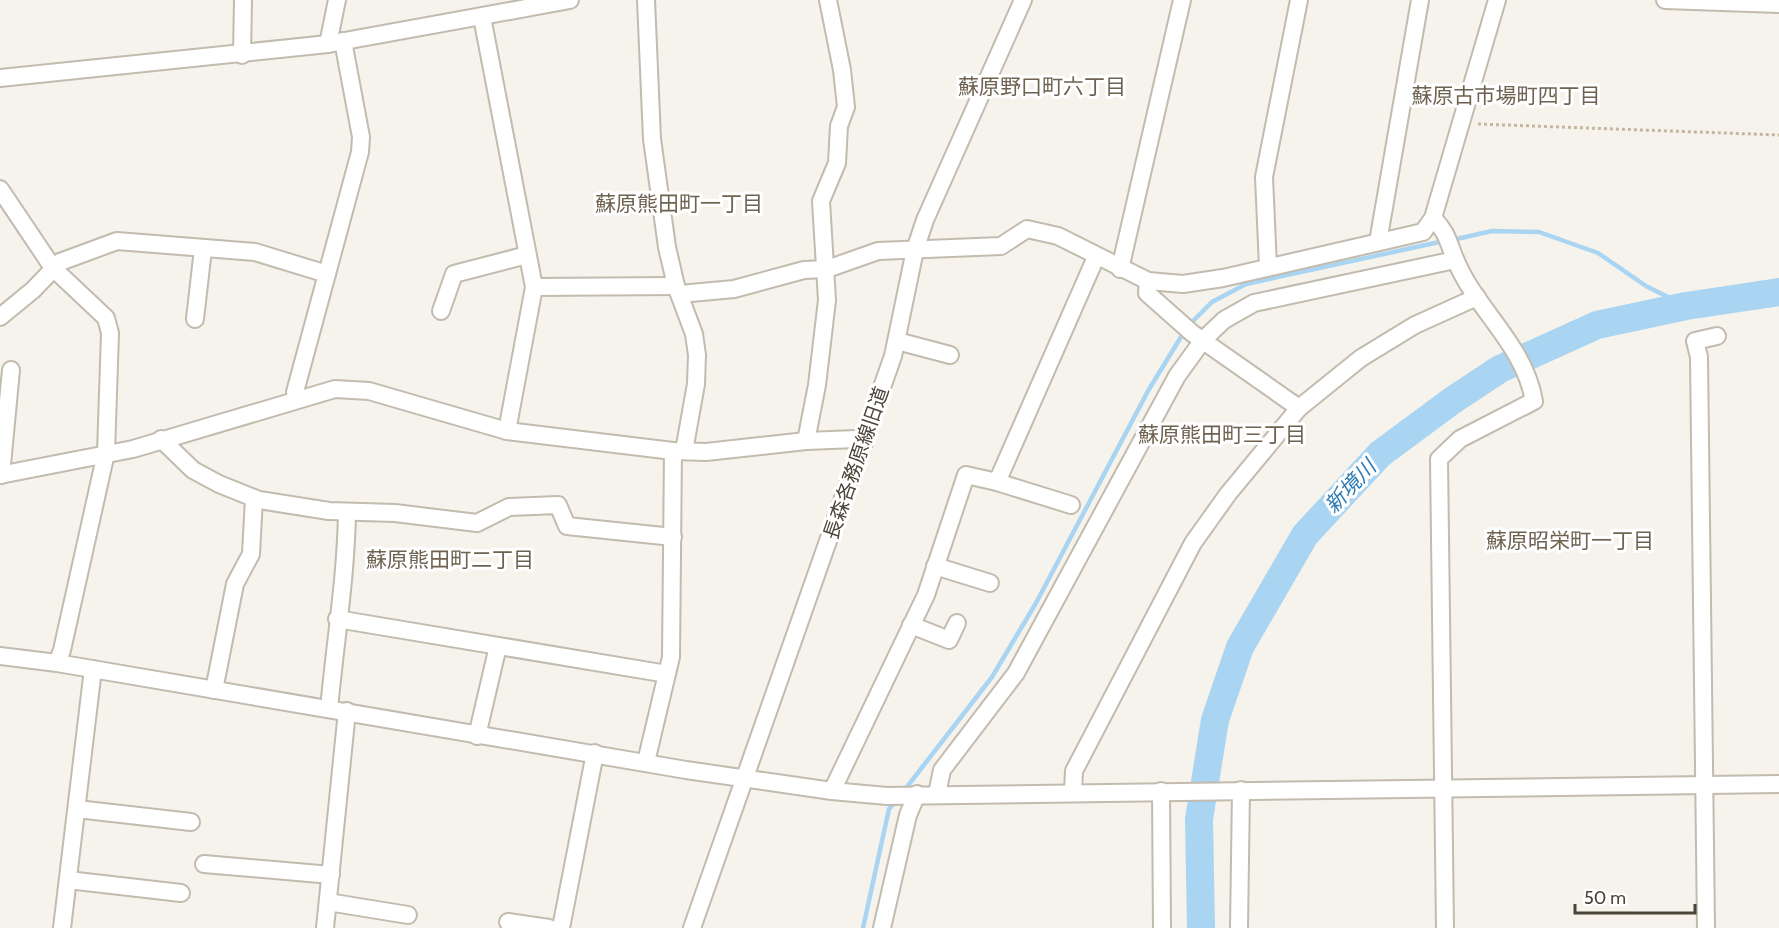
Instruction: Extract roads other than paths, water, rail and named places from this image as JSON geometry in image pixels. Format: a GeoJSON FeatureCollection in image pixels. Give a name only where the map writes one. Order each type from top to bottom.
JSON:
{"type":"FeatureCollection","features":[{"type":"Feature","properties":{"kind":"street"},"geometry":{"type":"LineString","coordinates":[[242,55],[243,0]]}},
{"type":"Feature","properties":{"kind":"street"},"geometry":{"type":"LineString","coordinates":[[297,399],[295,392],[360,152],[361,137],[335,43],[337,0]]}},
{"type":"Feature","properties":{"kind":"street"},"geometry":{"type":"LineString","coordinates":[[0,78],[242,55],[335,43],[570,0]]}},
{"type":"Feature","properties":{"kind":"street"},"geometry":{"type":"LineString","coordinates":[[646,0],[652,139],[667,247],[678,290],[694,334],[697,355],[696,384],[678,451],[673,537],[671,657],[646,762]]}},
{"type":"Feature","properties":{"kind":"street"},"geometry":{"type":"LineString","coordinates":[[806,441],[817,385],[827,300],[827,269],[821,201],[837,163],[839,126],[846,107],[842,70],[828,0]]}},
{"type":"Feature","properties":{"kind":"street","name":"長森各務原線旧道"},"geometry":{"type":"LineString","coordinates":[[692,928],[864,443],[897,341],[915,250],[924,220],[1023,0]]}},
{"type":"Feature","properties":{"kind":"street"},"geometry":{"type":"LineString","coordinates":[[1120,269],[1182,0]]}},
{"type":"Feature","properties":{"kind":"street"},"geometry":{"type":"LineString","coordinates":[[1268,267],[1264,177],[1299,0]]}},
{"type":"Feature","properties":{"kind":"street"},"geometry":{"type":"LineString","coordinates":[[1377,242],[1419,0]]}},
{"type":"Feature","properties":{"kind":"street"},"geometry":{"type":"LineString","coordinates":[[534,287],[734,289],[804,270],[827,269],[878,250],[1001,246],[1027,230],[1059,236],[1096,257],[1148,281],[1183,284],[1223,278],[1423,232],[1433,218],[1463,123],[1497,0]]}},
{"type":"Feature","properties":{"kind":"street"},"geometry":{"type":"LineString","coordinates":[[1665,0],[1777,3]]}},
{"type":"Feature","properties":{"kind":"street"},"geometry":{"type":"LineString","coordinates":[[482,17],[534,287],[507,431]]}},
{"type":"Feature","properties":{"kind":"street"},"geometry":{"type":"LineString","coordinates":[[0,189],[53,268],[106,318],[110,333],[106,453],[62,650],[57,663]]}},
{"type":"Feature","properties":{"kind":"street"},"geometry":{"type":"LineString","coordinates":[[1433,218],[1445,230],[1455,256],[1477,297],[1510,339],[1533,393],[1534,401],[1460,439],[1439,459],[1445,928]]}},
{"type":"Feature","properties":{"kind":"street"},"geometry":{"type":"LineString","coordinates":[[0,317],[33,290],[60,262],[117,242],[255,252],[327,274]]}},
{"type":"Feature","properties":{"kind":"street"},"geometry":{"type":"LineString","coordinates":[[195,319],[203,249]]}},
{"type":"Feature","properties":{"kind":"street"},"geometry":{"type":"LineString","coordinates":[[441,311],[454,274],[527,255]]}},
{"type":"Feature","properties":{"kind":"street"},"geometry":{"type":"LineString","coordinates":[[937,794],[942,770],[1016,673],[1198,336],[1254,303],[1455,256]]}},
{"type":"Feature","properties":{"kind":"street"},"geometry":{"type":"LineString","coordinates":[[997,482],[1096,257]]}},
{"type":"Feature","properties":{"kind":"street"},"geometry":{"type":"LineString","coordinates":[[1148,281],[1147,293],[1177,321],[1299,408]]}},
{"type":"Feature","properties":{"kind":"street"},"geometry":{"type":"LineString","coordinates":[[1073,792],[1074,771],[1193,543],[1228,494],[1299,408],[1361,358],[1415,324],[1477,297]]}},
{"type":"Feature","properties":{"kind":"street"},"geometry":{"type":"LineString","coordinates":[[1706,928],[1699,357],[1695,341],[1718,336]]}},
{"type":"Feature","properties":{"kind":"street"},"geometry":{"type":"LineString","coordinates":[[897,341],[950,355]]}},
{"type":"Feature","properties":{"kind":"street"},"geometry":{"type":"LineString","coordinates":[[10,370],[1,475],[133,449],[160,439],[334,390],[369,391],[507,431],[678,451],[706,452],[806,441],[855,439],[864,443]]}},
{"type":"Feature","properties":{"kind":"street"},"geometry":{"type":"LineString","coordinates":[[160,439],[193,470],[219,484],[254,498],[329,511],[395,513],[477,523],[509,507],[558,505],[567,526],[673,537]]}},
{"type":"Feature","properties":{"kind":"street"},"geometry":{"type":"LineString","coordinates":[[832,791],[911,625],[935,566],[966,475],[1071,505]]}},
{"type":"Feature","properties":{"kind":"street"},"geometry":{"type":"LineString","coordinates":[[214,690],[235,584],[251,554],[254,498]]}},
{"type":"Feature","properties":{"kind":"street"},"geometry":{"type":"LineString","coordinates":[[329,709],[338,619],[345,579],[347,512]]}},
{"type":"Feature","properties":{"kind":"street"},"geometry":{"type":"LineString","coordinates":[[935,566],[990,583]]}},
{"type":"Feature","properties":{"kind":"street"},"geometry":{"type":"LineString","coordinates":[[338,619],[667,674]]}},
{"type":"Feature","properties":{"kind":"street"},"geometry":{"type":"LineString","coordinates":[[911,625],[949,640],[957,623]]}},
{"type":"Feature","properties":{"kind":"street"},"geometry":{"type":"LineString","coordinates":[[477,736],[498,646]]}},
{"type":"Feature","properties":{"kind":"street"},"geometry":{"type":"LineString","coordinates":[[0,656],[57,663],[347,711],[477,736],[832,791],[887,796],[1779,784]]}},
{"type":"Feature","properties":{"kind":"street"},"geometry":{"type":"LineString","coordinates":[[62,928],[93,669]]}},
{"type":"Feature","properties":{"kind":"street"},"geometry":{"type":"LineString","coordinates":[[325,928],[347,711]]}},
{"type":"Feature","properties":{"kind":"street"},"geometry":{"type":"LineString","coordinates":[[561,928],[595,753]]}},
{"type":"Feature","properties":{"kind":"street"},"geometry":{"type":"LineString","coordinates":[[1235,790],[1239,928]]}},
{"type":"Feature","properties":{"kind":"street"},"geometry":{"type":"LineString","coordinates":[[1162,928],[1168,791]]}},
{"type":"Feature","properties":{"kind":"street"},"geometry":{"type":"LineString","coordinates":[[882,928],[915,794]]}},
{"type":"Feature","properties":{"kind":"street"},"geometry":{"type":"LineString","coordinates":[[77,809],[191,822]]}},
{"type":"Feature","properties":{"kind":"street"},"geometry":{"type":"LineString","coordinates":[[204,864],[331,875]]}},
{"type":"Feature","properties":{"kind":"street"},"geometry":{"type":"LineString","coordinates":[[68,880],[181,892]]}},
{"type":"Feature","properties":{"kind":"street"},"geometry":{"type":"LineString","coordinates":[[328,902],[408,915]]}},
{"type":"Feature","properties":{"kind":"street"},"geometry":{"type":"LineString","coordinates":[[508,922],[549,928]]}},
{"type":"Feature","properties":{"kind":"waterway"},"geometry":{"type":"LineString","coordinates":[[1452,240],[1492,231],[1539,232],[1598,253],[1646,286],[1686,306]]}},
{"type":"Feature","properties":{"kind":"waterway"},"geometry":{"type":"LineString","coordinates":[[1189,325],[1212,302],[1246,284],[1444,241]]}},
{"type":"Feature","properties":{"kind":"waterway","name":"新境川"},"geometry":{"type":"LineString","coordinates":[[1201,928],[1199,819],[1215,720],[1240,647],[1305,535],[1380,454],[1453,400],[1500,369],[1597,325],[1686,306],[1779,292]]}},
{"type":"Feature","properties":{"kind":"waterway"},"geometry":{"type":"LineString","coordinates":[[903,792],[992,677],[1036,603],[1148,391],[1184,332]]}},
{"type":"Feature","properties":{"kind":"waterway"},"geometry":{"type":"LineString","coordinates":[[863,928],[889,809],[896,801]]}},
{"type":"Feature","properties":{"kind":"district","name":"蘇原野口町六丁目"},"geometry":{"type":"Point","coordinates":[1042,86]}},
{"type":"Feature","properties":{"kind":"district","name":"蘇原古市場町四丁目"},"geometry":{"type":"Point","coordinates":[1506,95]}},
{"type":"Feature","properties":{"kind":"district","name":"蘇原熊田町一丁目"},"geometry":{"type":"Point","coordinates":[679,203]}},
{"type":"Feature","properties":{"kind":"district","name":"蘇原熊田町三丁目"},"geometry":{"type":"Point","coordinates":[1222,434]}},
{"type":"Feature","properties":{"kind":"district","name":"蘇原昭栄町一丁目"},"geometry":{"type":"Point","coordinates":[1570,540]}},
{"type":"Feature","properties":{"kind":"district","name":"蘇原熊田町二丁目"},"geometry":{"type":"Point","coordinates":[450,559]}}]}
